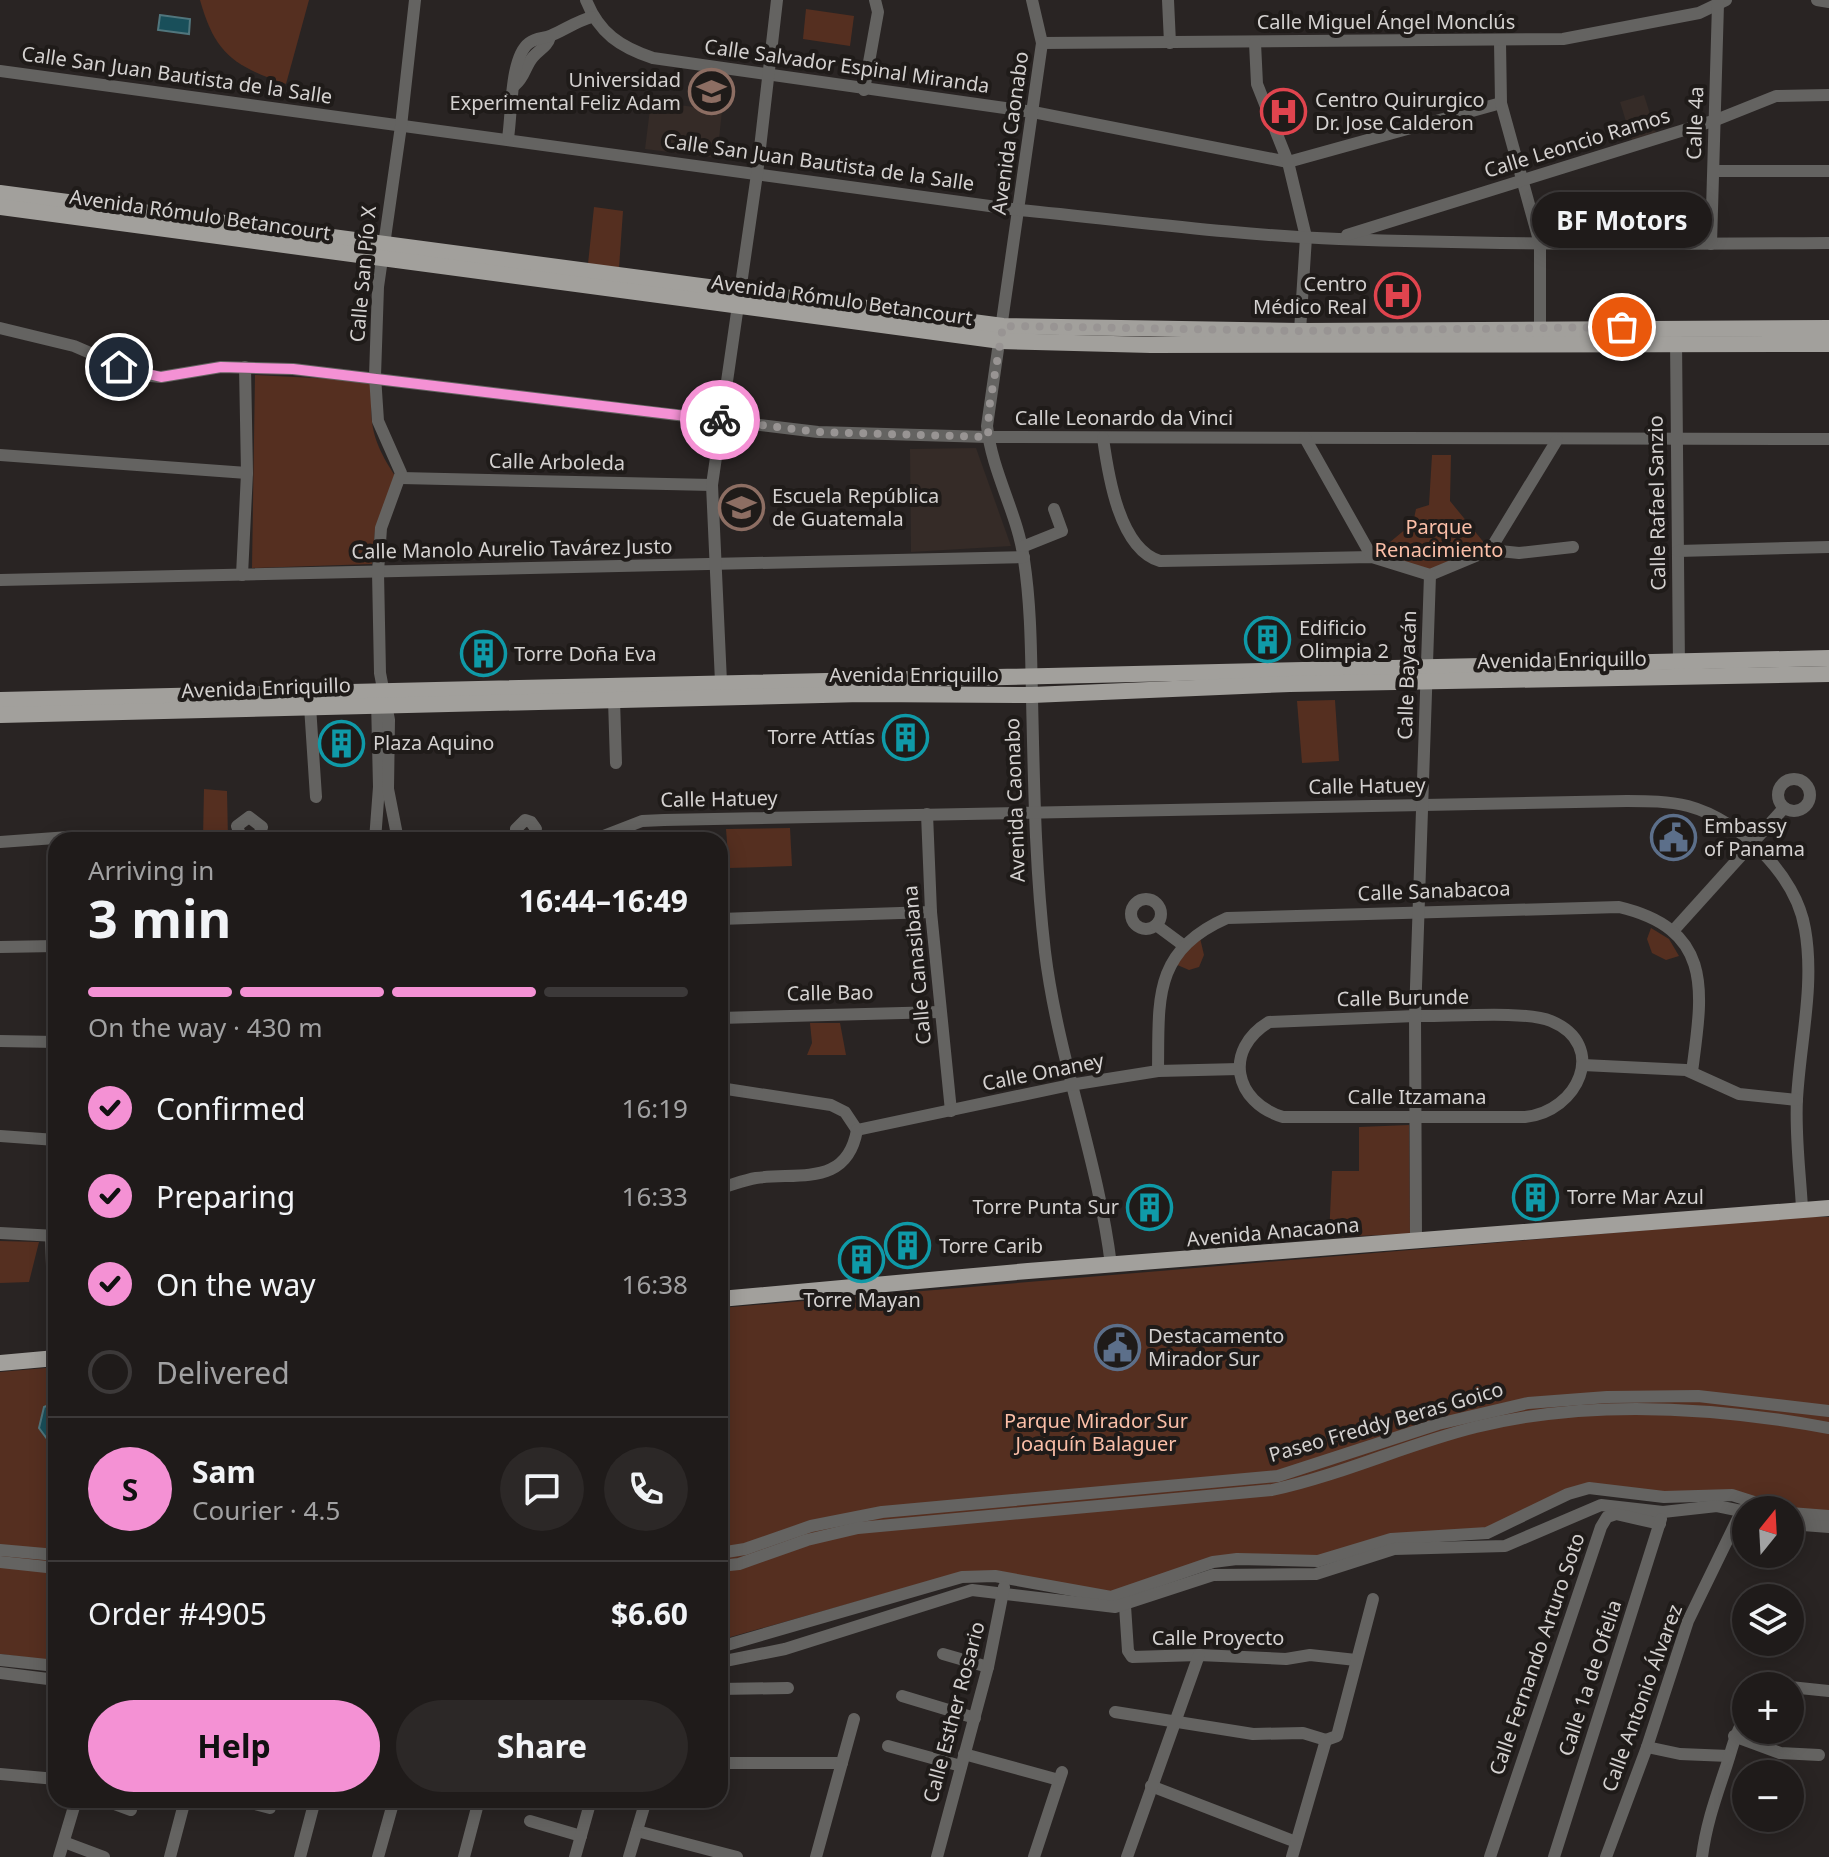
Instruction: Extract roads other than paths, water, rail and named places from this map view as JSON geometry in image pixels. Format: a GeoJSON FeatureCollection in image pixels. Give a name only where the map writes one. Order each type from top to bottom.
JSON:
{"type":"FeatureCollection","features":[{"type":"Feature","properties":{"kind":"main road","name":"Avenida Rómulo Betancourt"},"geometry":{"type":"LineString","coordinates":[[0,193],[382,252]]}},
{"type":"Feature","properties":{"kind":"main road","name":"Avenida Rómulo Betancourt"},"geometry":{"type":"LineString","coordinates":[[0,207],[382,252],[1002,334],[1165,337],[1676,336],[1829,328]]}},
{"type":"Feature","properties":{"kind":"main road","name":"Avenida Rómulo Betancourt"},"geometry":{"type":"LineString","coordinates":[[1165,337],[1300,331],[1540,336]]}},
{"type":"Feature","properties":{"kind":"main road","name":"Avenida Rómulo Betancourt"},"geometry":{"type":"LineString","coordinates":[[1676,336],[1829,344]]}},
{"type":"Feature","properties":{"kind":"main road","name":"Avenida Enriquillo"},"geometry":{"type":"LineString","coordinates":[[0,700],[68,706],[310,706],[382,698],[614,700],[1032,676],[1427,675],[1679,669],[1829,658]]}},
{"type":"Feature","properties":{"kind":"main road","name":"Avenida Enriquillo"},"geometry":{"type":"LineString","coordinates":[[1679,669],[1829,674]]}},
{"type":"Feature","properties":{"kind":"main road","name":"Avenida Enriquillo"},"geometry":{"type":"LineString","coordinates":[[0,715],[68,706],[382,698],[721,682],[1032,695],[1427,675]]}},
{"type":"Feature","properties":{"kind":"main road","name":"Avenida Anacaona"},"geometry":{"type":"LineString","coordinates":[[728,1298],[1829,1208]]}},
{"type":"Feature","properties":{"kind":"main road"},"geometry":{"type":"LineString","coordinates":[[0,1363],[48,1359]]}},
{"type":"Feature","properties":{"kind":"street","name":"Calle San Pío X"},"geometry":{"type":"LineString","coordinates":[[401,478],[400,468],[378,421],[375,376],[382,252],[401,126],[415,0]]}},
{"type":"Feature","properties":{"kind":"street","name":"Calle San Pío X"},"geometry":{"type":"LineString","coordinates":[[413,14],[422,0]]}},
{"type":"Feature","properties":{"kind":"street","name":"Calle Salvador Espinal Miranda"},"geometry":{"type":"LineString","coordinates":[[586,0],[592,17],[602,31],[618,43],[653,58],[1033,112],[1288,162],[1501,103]]}},
{"type":"Feature","properties":{"kind":"street"},"geometry":{"type":"LineString","coordinates":[[721,682],[712,485],[757,174],[777,0]]}},
{"type":"Feature","properties":{"kind":"street"},"geometry":{"type":"LineString","coordinates":[[864,90],[878,12],[875,0]]}},
{"type":"Feature","properties":{"kind":"street","name":"Avenida Caonabo"},"geometry":{"type":"LineString","coordinates":[[1032,0],[1042,43],[989,409],[988,437],[1023,552],[1045,956],[1070,1085],[1104,1208],[1111,1265]]}},
{"type":"Feature","properties":{"kind":"street"},"geometry":{"type":"LineString","coordinates":[[1168,0],[1170,43]]}},
{"type":"Feature","properties":{"kind":"street"},"geometry":{"type":"LineString","coordinates":[[1817,0],[1829,2]]}},
{"type":"Feature","properties":{"kind":"street","name":"Calle Miguel Ángel Monclús"},"geometry":{"type":"LineString","coordinates":[[1042,43],[1500,42],[1563,39],[1699,13],[1722,2]]}},
{"type":"Feature","properties":{"kind":"street","name":"Calle 4a"},"geometry":{"type":"LineString","coordinates":[[1711,244],[1722,2]]}},
{"type":"Feature","properties":{"kind":"street"},"geometry":{"type":"LineString","coordinates":[[508,138],[514,70],[521,51],[540,37],[550,37],[592,17]]}},
{"type":"Feature","properties":{"kind":"street"},"geometry":{"type":"LineString","coordinates":[[1500,42],[1501,103],[1540,244],[1540,336]]}},
{"type":"Feature","properties":{"kind":"street"},"geometry":{"type":"LineString","coordinates":[[1255,43],[1257,84],[1288,162],[1306,237],[1300,331]]}},
{"type":"Feature","properties":{"kind":"street","name":"Calle San Juan Bautista de la Salle"},"geometry":{"type":"LineString","coordinates":[[0,71],[1019,210],[1306,237],[1540,244],[1829,243]]}},
{"type":"Feature","properties":{"kind":"street","name":"Calle Leoncio Ramos"},"geometry":{"type":"LineString","coordinates":[[1337,239],[1716,120],[1785,94],[1829,95]]}},
{"type":"Feature","properties":{"kind":"street"},"geometry":{"type":"LineString","coordinates":[[1714,171],[1829,171]]}},
{"type":"Feature","properties":{"kind":"street","name":"Calle Leonardo da Vinci"},"geometry":{"type":"LineString","coordinates":[[0,328],[74,346],[141,375],[161,377],[245,367],[375,376],[818,432],[1103,438],[1829,439]]}},
{"type":"Feature","properties":{"kind":"street","name":"Calle Rafael Sanzio"},"geometry":{"type":"LineString","coordinates":[[1676,336],[1679,669]]}},
{"type":"Feature","properties":{"kind":"street"},"geometry":{"type":"LineString","coordinates":[[242,575],[247,473],[245,367]]}},
{"type":"Feature","properties":{"kind":"street"},"geometry":{"type":"LineString","coordinates":[[1103,438],[1114,499],[1141,552],[1160,561],[1372,557],[1430,575],[1490,550],[1519,553],[1573,547]]}},
{"type":"Feature","properties":{"kind":"street"},"geometry":{"type":"LineString","coordinates":[[1305,438],[1372,557]]}},
{"type":"Feature","properties":{"kind":"street"},"geometry":{"type":"LineString","coordinates":[[1490,550],[1557,440]]}},
{"type":"Feature","properties":{"kind":"street"},"geometry":{"type":"LineString","coordinates":[[0,455],[247,473]]}},
{"type":"Feature","properties":{"kind":"street"},"geometry":{"type":"LineString","coordinates":[[396,832],[388,789],[380,673],[378,572],[381,528],[401,478]]}},
{"type":"Feature","properties":{"kind":"street","name":"Calle Arboleda"},"geometry":{"type":"LineString","coordinates":[[401,478],[712,485]]}},
{"type":"Feature","properties":{"kind":"street"},"geometry":{"type":"LineString","coordinates":[[1023,552],[1062,531],[1054,509]]}},
{"type":"Feature","properties":{"kind":"street"},"geometry":{"type":"LineString","coordinates":[[1678,551],[1829,547]]}},
{"type":"Feature","properties":{"kind":"street","name":"Calle Manolo Aurelio Tavárez Justo"},"geometry":{"type":"LineString","coordinates":[[0,580],[715,564],[1023,552]]}},
{"type":"Feature","properties":{"kind":"street","name":"Calle Bayacán"},"geometry":{"type":"LineString","coordinates":[[1416,1240],[1415,1016],[1430,575]]}},
{"type":"Feature","properties":{"kind":"street"},"geometry":{"type":"LineString","coordinates":[[376,832],[382,698]]}},
{"type":"Feature","properties":{"kind":"street"},"geometry":{"type":"LineString","coordinates":[[614,700],[616,763]]}},
{"type":"Feature","properties":{"kind":"street"},"geometry":{"type":"LineString","coordinates":[[310,706],[316,797]]}},
{"type":"Feature","properties":{"kind":"street","name":"Calle Hatuey"},"geometry":{"type":"LineString","coordinates":[[614,832],[642,821],[1035,811],[1668,803],[1705,812],[1751,843],[1790,890],[1805,928],[1807,993],[1797,1100],[1802,1208]]}},
{"type":"Feature","properties":{"kind":"street"},"geometry":{"type":"LineString","coordinates":[[1692,1072],[1702,997],[1696,968],[1673,931],[1784,808]]}},
{"type":"Feature","properties":{"kind":"street","name":"Calle Canasibana"},"geometry":{"type":"LineString","coordinates":[[927,814],[931,912],[951,1111]]}},
{"type":"Feature","properties":{"kind":"street"},"geometry":{"type":"LineString","coordinates":[[240,832],[239,823],[249,817],[262,827],[260,832]]}},
{"type":"Feature","properties":{"kind":"street"},"geometry":{"type":"LineString","coordinates":[[0,842],[48,839]]}},
{"type":"Feature","properties":{"kind":"street","name":"Calle Sanabacoa"},"geometry":{"type":"LineString","coordinates":[[1158,1071],[1159,999],[1167,967],[1183,945],[1201,929],[1227,918],[1418,910],[1619,907],[1652,917],[1673,931]]}},
{"type":"Feature","properties":{"kind":"street"},"geometry":{"type":"LineString","coordinates":[[728,919],[931,912]]}},
{"type":"Feature","properties":{"kind":"street"},"geometry":{"type":"LineString","coordinates":[[1156,925],[1183,945]]}},
{"type":"Feature","properties":{"kind":"street"},"geometry":{"type":"LineString","coordinates":[[0,947],[48,946]]}},
{"type":"Feature","properties":{"kind":"street","name":"Calle Bao"},"geometry":{"type":"LineString","coordinates":[[728,1018],[940,1012]]}},
{"type":"Feature","properties":{"kind":"street","name":"Calle Burunde"},"geometry":{"type":"LineString","coordinates":[[1240,1075],[1247,1043],[1256,1030],[1269,1022],[1415,1016],[1549,1020],[1573,1039],[1583,1065]]}},
{"type":"Feature","properties":{"kind":"street"},"geometry":{"type":"LineString","coordinates":[[0,1041],[48,1042]]}},
{"type":"Feature","properties":{"kind":"street"},"geometry":{"type":"LineString","coordinates":[[1583,1065],[1692,1072],[1739,1094],[1797,1100]]}},
{"type":"Feature","properties":{"kind":"street","name":"Calle Itzamana"},"geometry":{"type":"LineString","coordinates":[[1240,1075],[1257,1106],[1283,1117],[1538,1116],[1553,1111],[1571,1095],[1583,1065]]}},
{"type":"Feature","properties":{"kind":"street","name":"Calle Onaney"},"geometry":{"type":"LineString","coordinates":[[857,1130],[1070,1085],[1158,1071],[1240,1075]]}},
{"type":"Feature","properties":{"kind":"street"},"geometry":{"type":"LineString","coordinates":[[728,1089],[831,1105],[845,1112],[857,1130],[852,1148],[833,1169],[821,1174],[755,1178],[728,1186]]}},
{"type":"Feature","properties":{"kind":"street"},"geometry":{"type":"LineString","coordinates":[[0,1136],[48,1139]]}},
{"type":"Feature","properties":{"kind":"street"},"geometry":{"type":"LineString","coordinates":[[1799,1163],[1814,1165]]}},
{"type":"Feature","properties":{"kind":"street"},"geometry":{"type":"LineString","coordinates":[[0,1233],[48,1236]]}},
{"type":"Feature","properties":{"kind":"street","name":"Paseo Freddy Beras Goico"},"geometry":{"type":"LineString","coordinates":[[728,1552],[745,1549],[811,1526],[882,1512],[1278,1476],[1438,1424],[1528,1403],[1607,1397],[1698,1396],[1829,1411]]}},
{"type":"Feature","properties":{"kind":"street"},"geometry":{"type":"LineString","coordinates":[[1806,1423],[1809,1407]]}},
{"type":"Feature","properties":{"kind":"street","name":"Paseo Freddy Beras Goico"},"geometry":{"type":"LineString","coordinates":[[728,1565],[807,1540],[858,1528],[1272,1490],[1325,1477],[1443,1436],[1546,1414],[1718,1412],[1829,1428]]}},
{"type":"Feature","properties":{"kind":"street"},"geometry":{"type":"LineString","coordinates":[[728,1645],[931,1584],[980,1575],[1111,1597],[1213,1562],[1237,1559],[1318,1561],[1391,1539],[1487,1533],[1568,1494],[1589,1488],[1664,1497],[1735,1496]]}},
{"type":"Feature","properties":{"kind":"street"},"geometry":{"type":"LineString","coordinates":[[728,1660],[817,1640],[961,1592],[987,1589],[1106,1608],[1125,1606],[1213,1575],[1316,1574],[1394,1549],[1505,1546],[1601,1505],[1661,1518],[1717,1506],[1732,1509]]}},
{"type":"Feature","properties":{"kind":"street","name":"Calle Fernando Arturo Soto"},"geometry":{"type":"LineString","coordinates":[[1490,1857],[1601,1527],[1607,1517],[1616,1514],[1661,1518]]}},
{"type":"Feature","properties":{"kind":"street"},"geometry":{"type":"LineString","coordinates":[[1804,1514],[1829,1516]]}},
{"type":"Feature","properties":{"kind":"street","name":"Calle 1a de Ofelia"},"geometry":{"type":"LineString","coordinates":[[1554,1857],[1661,1518]]}},
{"type":"Feature","properties":{"kind":"street"},"geometry":{"type":"LineString","coordinates":[[1804,1525],[1829,1527]]}},
{"type":"Feature","properties":{"kind":"street","name":"Calle Antonio Álvarez"},"geometry":{"type":"LineString","coordinates":[[1606,1857],[1647,1747],[1688,1621],[1732,1535]]}},
{"type":"Feature","properties":{"kind":"street"},"geometry":{"type":"LineString","coordinates":[[0,1550],[48,1554]]}},
{"type":"Feature","properties":{"kind":"street"},"geometry":{"type":"LineString","coordinates":[[0,1562],[48,1567]]}},
{"type":"Feature","properties":{"kind":"street"},"geometry":{"type":"LineString","coordinates":[[1001,1577],[1006,1593]]}},
{"type":"Feature","properties":{"kind":"street","name":"Calle Esther Rosario"},"geometry":{"type":"LineString","coordinates":[[937,1857],[1006,1593]]}},
{"type":"Feature","properties":{"kind":"street"},"geometry":{"type":"LineString","coordinates":[[1115,1712],[1253,1734],[1303,1733],[1326,1740],[1337,1736],[1373,1599]]}},
{"type":"Feature","properties":{"kind":"street","name":"Calle Proyecto"},"geometry":{"type":"LineString","coordinates":[[1125,1606],[1128,1651],[1132,1657],[1199,1655],[1286,1659],[1310,1655],[1356,1660]]}},
{"type":"Feature","properties":{"kind":"street"},"geometry":{"type":"LineString","coordinates":[[943,1654],[988,1667]]}},
{"type":"Feature","properties":{"kind":"street"},"geometry":{"type":"LineString","coordinates":[[1127,1857],[1199,1655]]}},
{"type":"Feature","properties":{"kind":"street"},"geometry":{"type":"LineString","coordinates":[[0,1660],[48,1665]]}},
{"type":"Feature","properties":{"kind":"street"},"geometry":{"type":"LineString","coordinates":[[0,1673],[48,1679]]}},
{"type":"Feature","properties":{"kind":"street"},"geometry":{"type":"LineString","coordinates":[[728,1689],[788,1688]]}},
{"type":"Feature","properties":{"kind":"street"},"geometry":{"type":"LineString","coordinates":[[1804,1688],[1829,1691]]}},
{"type":"Feature","properties":{"kind":"street"},"geometry":{"type":"LineString","coordinates":[[902,1696],[975,1718]]}},
{"type":"Feature","properties":{"kind":"street"},"geometry":{"type":"LineString","coordinates":[[816,1857],[854,1719]]}},
{"type":"Feature","properties":{"kind":"street"},"geometry":{"type":"LineString","coordinates":[[1292,1857],[1326,1740]]}},
{"type":"Feature","properties":{"kind":"street"},"geometry":{"type":"LineString","coordinates":[[1702,1857],[1707,1819],[1732,1744]]}},
{"type":"Feature","properties":{"kind":"street"},"geometry":{"type":"LineString","coordinates":[[1756,1744],[1780,1753],[1819,1755]]}},
{"type":"Feature","properties":{"kind":"street"},"geometry":{"type":"LineString","coordinates":[[888,1746],[1060,1776],[1034,1857]]}},
{"type":"Feature","properties":{"kind":"street"},"geometry":{"type":"LineString","coordinates":[[1647,1747],[1680,1754],[1729,1756]]}},
{"type":"Feature","properties":{"kind":"street"},"geometry":{"type":"LineString","coordinates":[[728,1763],[842,1763]]}},
{"type":"Feature","properties":{"kind":"street"},"geometry":{"type":"LineString","coordinates":[[0,1774],[48,1778]]}},
{"type":"Feature","properties":{"kind":"street"},"geometry":{"type":"LineString","coordinates":[[1151,1786],[1296,1842]]}},
{"type":"Feature","properties":{"kind":"street"},"geometry":{"type":"LineString","coordinates":[[59,1857],[74,1808]]}},
{"type":"Feature","properties":{"kind":"street"},"geometry":{"type":"LineString","coordinates":[[126,1808],[131,1810]]}},
{"type":"Feature","properties":{"kind":"street"},"geometry":{"type":"LineString","coordinates":[[170,1857],[183,1808]]}},
{"type":"Feature","properties":{"kind":"street"},"geometry":{"type":"LineString","coordinates":[[300,1857],[313,1808]]}},
{"type":"Feature","properties":{"kind":"street"},"geometry":{"type":"LineString","coordinates":[[378,1857],[392,1808]]}},
{"type":"Feature","properties":{"kind":"street"},"geometry":{"type":"LineString","coordinates":[[464,1857],[477,1808]]}},
{"type":"Feature","properties":{"kind":"street"},"geometry":{"type":"LineString","coordinates":[[575,1857],[589,1808]]}},
{"type":"Feature","properties":{"kind":"street"},"geometry":{"type":"LineString","coordinates":[[629,1857],[644,1808]]}},
{"type":"Feature","properties":{"kind":"street"},"geometry":{"type":"LineString","coordinates":[[530,1821],[581,1836]]}},
{"type":"Feature","properties":{"kind":"street"},"geometry":{"type":"LineString","coordinates":[[637,1831],[737,1857]]}},
{"type":"Feature","properties":{"kind":"street"},"geometry":{"type":"LineString","coordinates":[[64,1842],[104,1857]]}},
{"type":"Feature","properties":{"kind":"water"},"geometry":{"type":"Polygon","coordinates":[[[160,15],[190,19],[189,34],[158,30],[160,15]]]}},
{"type":"Feature","properties":{"kind":"water"},"geometry":{"type":"Polygon","coordinates":[[[48,1405],[48,1440],[39,1428],[44,1407],[48,1405]]]}},
{"type":"Feature","properties":{"kind":"place","name":"Universidad Experimental Feliz Adam"},"geometry":{"type":"Point","coordinates":[712,92]}},
{"type":"Feature","properties":{"kind":"place","name":"Centro Quirurgico Dr. Jose Calderon"},"geometry":{"type":"Point","coordinates":[1284,111]}},
{"type":"Feature","properties":{"kind":"place","name":"Centro Médico Real"},"geometry":{"type":"Point","coordinates":[1398,296]}},
{"type":"Feature","properties":{"kind":"place","name":"BF Motors"},"geometry":{"type":"Point","coordinates":[1622,327]}},
{"type":"Feature","properties":{"kind":"place","name":"Escuela República de Guatemala"},"geometry":{"type":"Point","coordinates":[741,507]}},
{"type":"Feature","properties":{"kind":"place","name":"Edificio Olimpia 2"},"geometry":{"type":"Point","coordinates":[1268,640]}},
{"type":"Feature","properties":{"kind":"place","name":"Torre Doña Eva"},"geometry":{"type":"Point","coordinates":[483,654]}},
{"type":"Feature","properties":{"kind":"place","name":"Torre Attías"},"geometry":{"type":"Point","coordinates":[906,737]}},
{"type":"Feature","properties":{"kind":"place","name":"Plaza Aquino"},"geometry":{"type":"Point","coordinates":[342,743]}},
{"type":"Feature","properties":{"kind":"place","name":"Embassy of Panama"},"geometry":{"type":"Point","coordinates":[1673,838]}},
{"type":"Feature","properties":{"kind":"place","name":"Torre Mar Azul"},"geometry":{"type":"Point","coordinates":[1536,1197]}},
{"type":"Feature","properties":{"kind":"place","name":"Torre Punta Sur"},"geometry":{"type":"Point","coordinates":[1150,1207]}},
{"type":"Feature","properties":{"kind":"place","name":"Torre Carib"},"geometry":{"type":"Point","coordinates":[908,1246]}},
{"type":"Feature","properties":{"kind":"place","name":"Torre Mayan"},"geometry":{"type":"Point","coordinates":[862,1260]}},
{"type":"Feature","properties":{"kind":"place","name":"Destacamento Mirador Sur"},"geometry":{"type":"Point","coordinates":[1117,1347]}},
{"type":"Feature","properties":{"kind":"park label","name":"Parque Renacimiento"},"geometry":{"type":"Point","coordinates":[1439,538]}},
{"type":"Feature","properties":{"kind":"park label","name":"Parque Mirador Sur Joaquín Balaguer"},"geometry":{"type":"Point","coordinates":[1096,1432]}}]}
